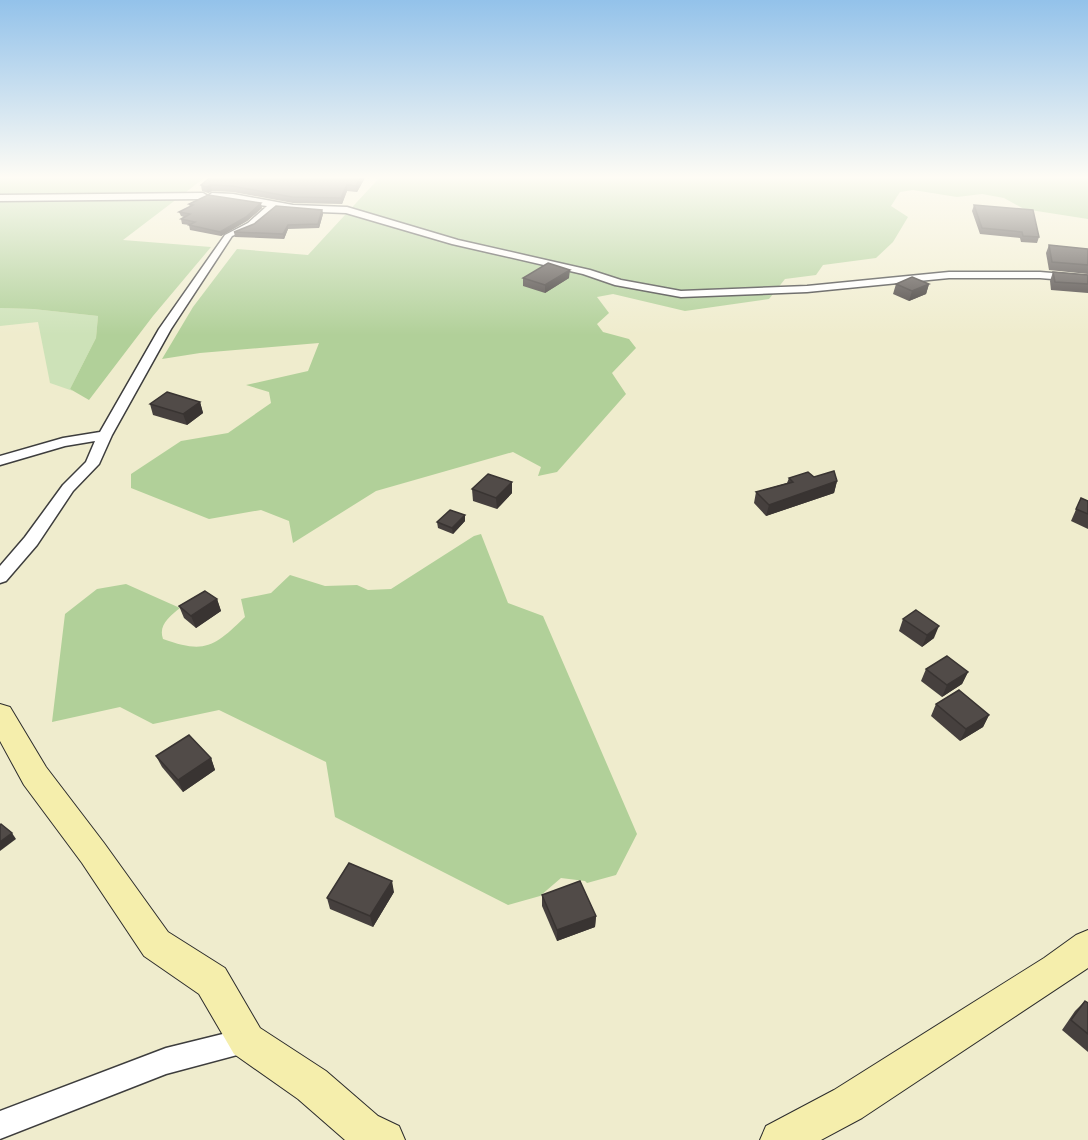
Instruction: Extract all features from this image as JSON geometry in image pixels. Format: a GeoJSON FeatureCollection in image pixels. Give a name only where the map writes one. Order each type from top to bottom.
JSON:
{"type":"FeatureCollection","features":[{"type":"Feature","properties":{"kind":"main road"},"geometry":{"type":"LineString","coordinates":[[0,715],[35,776],[99,861],[156,944],[212,981],[247,1041],[312,1085],[364,1130],[385,1140]]}},
{"type":"Feature","properties":{"kind":"main road"},"geometry":{"type":"LineString","coordinates":[[780,1140],[848,1104],[1057,970],[1088,947]]}},
{"type":"Feature","properties":{"kind":"street"},"geometry":{"type":"LineString","coordinates":[[0,577],[31,541],[68,488],[92,464],[105,435],[165,329],[193,291],[232,229]]}},
{"type":"Feature","properties":{"kind":"street"},"geometry":{"type":"LineString","coordinates":[[231,234],[242,229]]}},
{"type":"Feature","properties":{"kind":"street"},"geometry":{"type":"LineString","coordinates":[[412,229],[456,242],[574,269],[619,283],[681,294],[807,289],[949,275],[1040,275],[1088,279]]}},
{"type":"Feature","properties":{"kind":"street"},"geometry":{"type":"LineString","coordinates":[[0,461],[63,442],[105,435]]}},
{"type":"Feature","properties":{"kind":"street"},"geometry":{"type":"LineString","coordinates":[[0,1125],[165,1061],[247,1041]]}},
{"type":"Feature","properties":{"kind":"shaded area"},"geometry":{"type":"Polygon","coordinates":[[[0,229],[1088,229],[1088,1140],[0,1140],[0,229]]]}},
{"type":"Feature","properties":{"kind":"green space"},"geometry":{"type":"Polygon","coordinates":[[[0,229],[137,229],[123,240],[211,247],[153,316],[89,400],[70,389],[96,338],[98,316],[0,308],[0,229]]]}},
{"type":"Feature","properties":{"kind":"green space"},"geometry":{"type":"Polygon","coordinates":[[[332,229],[901,229],[893,242],[876,258],[823,265],[816,275],[785,279],[769,299],[685,311],[613,294],[597,297],[609,313],[597,324],[603,332],[629,339],[636,348],[612,373],[626,394],[557,472],[538,476],[541,467],[513,452],[376,491],[293,543],[289,521],[261,510],[209,519],[131,488],[131,474],[181,441],[228,433],[271,403],[269,392],[246,385],[308,371],[319,343],[200,353],[162,359],[193,307],[237,249],[308,255],[332,229]]]}},
{"type":"Feature","properties":{"kind":"green space"},"geometry":{"type":"Polygon","coordinates":[[[0,308],[98,316],[96,338],[70,389],[73,391],[50,383],[38,322],[0,326],[0,308]]]}},
{"type":"Feature","properties":{"kind":"green space"},"geometry":{"type":"Polygon","coordinates":[[[481,534],[508,603],[543,616],[637,834],[616,875],[587,883],[561,878],[540,896],[508,905],[335,817],[326,762],[219,710],[153,724],[120,707],[52,722],[65,614],[97,589],[126,584],[180,608],[164,625],[163,639],[177,644],[199,647],[217,641],[245,617],[241,599],[271,593],[290,575],[325,586],[357,585],[368,590],[391,589],[474,536],[481,534]]]}},
{"type":"Feature","properties":{"kind":"building"},"geometry":{"type":"Polygon","coordinates":[[[208,229],[225,229],[220,232],[208,229]]]}},
{"type":"Feature","properties":{"kind":"building"},"geometry":{"type":"Polygon","coordinates":[[[241,229],[286,229],[283,234],[234,232],[241,229]]]}},
{"type":"Feature","properties":{"kind":"building"},"geometry":{"type":"Polygon","coordinates":[[[994,229],[1037,229],[1039,237],[1023,236],[1022,232],[994,229]]]}},
{"type":"Feature","properties":{"kind":"building"},"geometry":{"type":"Polygon","coordinates":[[[1049,245],[1088,249],[1088,265],[1052,262],[1049,245]]]}},
{"type":"Feature","properties":{"kind":"building"},"geometry":{"type":"Polygon","coordinates":[[[548,263],[570,270],[545,285],[523,278],[548,263]]]}},
{"type":"Feature","properties":{"kind":"building"},"geometry":{"type":"Polygon","coordinates":[[[1053,272],[1088,275],[1088,284],[1055,282],[1053,272]]]}},
{"type":"Feature","properties":{"kind":"building"},"geometry":{"type":"Polygon","coordinates":[[[912,277],[929,284],[912,291],[896,284],[912,277]]]}},
{"type":"Feature","properties":{"kind":"building"},"geometry":{"type":"Polygon","coordinates":[[[167,392],[200,402],[183,414],[150,404],[167,392]]]}},
{"type":"Feature","properties":{"kind":"building"},"geometry":{"type":"Polygon","coordinates":[[[834,471],[837,481],[769,505],[756,492],[793,482],[789,478],[808,472],[814,477],[834,471]]]}},
{"type":"Feature","properties":{"kind":"building"},"geometry":{"type":"Polygon","coordinates":[[[488,474],[512,482],[496,498],[472,489],[488,474]]]}},
{"type":"Feature","properties":{"kind":"building"},"geometry":{"type":"Polygon","coordinates":[[[1081,498],[1088,501],[1088,514],[1076,509],[1081,498]]]}},
{"type":"Feature","properties":{"kind":"building"},"geometry":{"type":"Polygon","coordinates":[[[450,510],[465,515],[452,528],[437,522],[450,510]]]}},
{"type":"Feature","properties":{"kind":"building"},"geometry":{"type":"Polygon","coordinates":[[[205,591],[217,599],[191,616],[179,606],[205,591]]]}},
{"type":"Feature","properties":{"kind":"building"},"geometry":{"type":"Polygon","coordinates":[[[916,610],[939,626],[927,635],[903,619],[916,610]]]}},
{"type":"Feature","properties":{"kind":"building"},"geometry":{"type":"Polygon","coordinates":[[[947,656],[968,672],[947,685],[926,669],[947,656]]]}},
{"type":"Feature","properties":{"kind":"building"},"geometry":{"type":"Polygon","coordinates":[[[959,690],[989,715],[966,729],[936,704],[959,690]]]}},
{"type":"Feature","properties":{"kind":"building"},"geometry":{"type":"Polygon","coordinates":[[[189,735],[211,758],[178,780],[156,756],[189,735]]]}},
{"type":"Feature","properties":{"kind":"building"},"geometry":{"type":"Polygon","coordinates":[[[0,825],[12,833],[0,842],[0,825]]]}},
{"type":"Feature","properties":{"kind":"building"},"geometry":{"type":"Polygon","coordinates":[[[349,863],[392,881],[370,916],[327,898],[349,863]]]}},
{"type":"Feature","properties":{"kind":"building"},"geometry":{"type":"Polygon","coordinates":[[[580,881],[596,916],[557,930],[542,895],[580,881]]]}},
{"type":"Feature","properties":{"kind":"building"},"geometry":{"type":"Polygon","coordinates":[[[1085,1001],[1088,1003],[1088,1034],[1071,1020],[1085,1001]]]}}]}
